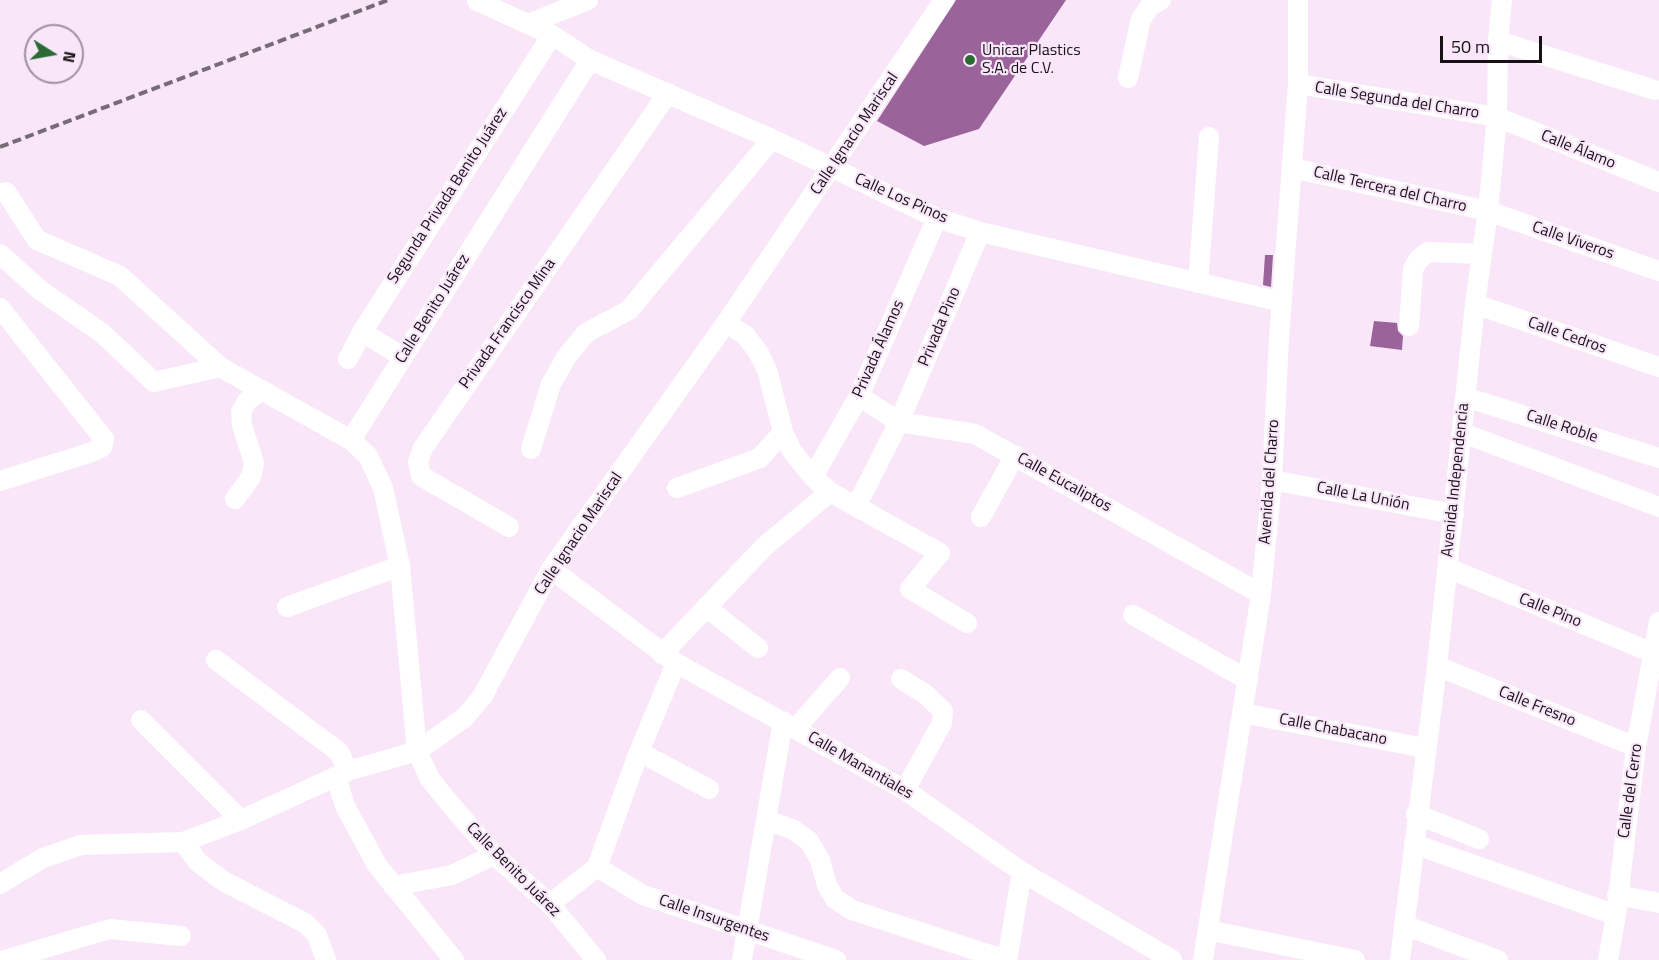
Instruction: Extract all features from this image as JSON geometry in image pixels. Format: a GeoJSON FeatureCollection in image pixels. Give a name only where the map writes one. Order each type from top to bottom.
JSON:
{"type":"FeatureCollection","features":[{"type":"Feature","properties":{"kind":"street"},"geometry":{"type":"LineString","coordinates":[[528,24],[588,0]]}},
{"type":"Feature","properties":{"kind":"street","name":"Calle Ignacio Mariscal"},"geometry":{"type":"LineString","coordinates":[[0,884],[43,858],[81,845],[183,842],[241,820],[342,774],[417,751],[464,718],[482,697],[551,569],[726,323],[833,168],[944,0]]}},
{"type":"Feature","properties":{"kind":"street"},"geometry":{"type":"LineString","coordinates":[[1128,78],[1141,19],[1150,6],[1161,0]]}},
{"type":"Feature","properties":{"kind":"street","name":"Avenida del Charro"},"geometry":{"type":"LineString","coordinates":[[1203,960],[1261,594],[1272,480],[1298,84],[1298,0]]}},
{"type":"Feature","properties":{"kind":"street","name":"Avenida Independencia"},"geometry":{"type":"LineString","coordinates":[[1400,960],[1416,814],[1437,666],[1475,304],[1488,212],[1497,117],[1498,41],[1502,0]]}},
{"type":"Feature","properties":{"kind":"street","name":"Calle Los Pinos"},"geometry":{"type":"LineString","coordinates":[[477,1],[552,35],[590,60],[772,139],[937,218],[980,232],[1282,302]]}},
{"type":"Feature","properties":{"kind":"street","name":"Segunda Privada Benito Juárez"},"geometry":{"type":"LineString","coordinates":[[348,359],[362,332],[552,35]]}},
{"type":"Feature","properties":{"kind":"street"},"geometry":{"type":"LineString","coordinates":[[1498,41],[1655,90]]}},
{"type":"Feature","properties":{"kind":"street","name":"Calle Benito Juárez"},"geometry":{"type":"LineString","coordinates":[[590,60],[351,440],[368,456],[378,473],[400,566],[417,751],[430,779],[494,855],[550,904],[596,960]]}},
{"type":"Feature","properties":{"kind":"street","name":"Calle Segunda del Charro"},"geometry":{"type":"LineString","coordinates":[[1298,84],[1497,117]]}},
{"type":"Feature","properties":{"kind":"street","name":"Privada Francisco Mina"},"geometry":{"type":"LineString","coordinates":[[509,527],[421,476],[418,462],[423,448],[668,93]]}},
{"type":"Feature","properties":{"kind":"street","name":"Calle Álamo"},"geometry":{"type":"LineString","coordinates":[[1497,117],[1659,182]]}},
{"type":"Feature","properties":{"kind":"street"},"geometry":{"type":"LineString","coordinates":[[1198,283],[1209,137]]}},
{"type":"Feature","properties":{"kind":"street"},"geometry":{"type":"LineString","coordinates":[[531,450],[551,384],[567,356],[586,333],[629,309],[772,139]]}},
{"type":"Feature","properties":{"kind":"street","name":"Calle Tercera del Charro"},"geometry":{"type":"LineString","coordinates":[[1292,168],[1488,212]]}},
{"type":"Feature","properties":{"kind":"street"},"geometry":{"type":"LineString","coordinates":[[6,192],[38,240],[120,276],[220,367],[351,440]]}},
{"type":"Feature","properties":{"kind":"street","name":"Calle Viveros"},"geometry":{"type":"LineString","coordinates":[[1488,212],[1659,271]]}},
{"type":"Feature","properties":{"kind":"street","name":"Privada Álamos"},"geometry":{"type":"LineString","coordinates":[[813,477],[859,396],[937,218]]}},
{"type":"Feature","properties":{"kind":"street","name":"Privada Pino"},"geometry":{"type":"LineString","coordinates":[[857,505],[899,422],[980,232]]}},
{"type":"Feature","properties":{"kind":"street"},"geometry":{"type":"LineString","coordinates":[[1409,326],[1413,270],[1419,259],[1428,252],[1481,254]]}},
{"type":"Feature","properties":{"kind":"street"},"geometry":{"type":"LineString","coordinates":[[0,255],[40,290],[102,333],[154,382],[220,367]]}},
{"type":"Feature","properties":{"kind":"street","name":"Calle Cedros"},"geometry":{"type":"LineString","coordinates":[[1475,304],[1659,367]]}},
{"type":"Feature","properties":{"kind":"street"},"geometry":{"type":"LineString","coordinates":[[0,308],[90,418],[104,439],[102,447],[92,452],[0,481]]}},
{"type":"Feature","properties":{"kind":"street"},"geometry":{"type":"LineString","coordinates":[[726,323],[745,335],[758,351],[767,370],[783,432],[792,451],[813,477],[830,492],[940,553],[910,590],[967,623]]}},
{"type":"Feature","properties":{"kind":"street"},"geometry":{"type":"LineString","coordinates":[[362,332],[403,357]]}},
{"type":"Feature","properties":{"kind":"street"},"geometry":{"type":"LineString","coordinates":[[235,499],[251,477],[254,463],[242,425],[241,412],[247,401],[262,390]]}},
{"type":"Feature","properties":{"kind":"street","name":"Calle Eucaliptos"},"geometry":{"type":"LineString","coordinates":[[859,396],[899,422],[975,434],[1261,594]]}},
{"type":"Feature","properties":{"kind":"street","name":"Calle Roble"},"geometry":{"type":"LineString","coordinates":[[1465,397],[1659,458]]}},
{"type":"Feature","properties":{"kind":"street"},"geometry":{"type":"LineString","coordinates":[[677,488],[760,458],[783,432]]}},
{"type":"Feature","properties":{"kind":"street"},"geometry":{"type":"LineString","coordinates":[[1462,433],[1659,507]]}},
{"type":"Feature","properties":{"kind":"street"},"geometry":{"type":"LineString","coordinates":[[981,517],[1015,455]]}},
{"type":"Feature","properties":{"kind":"street","name":"Calle La Unión"},"geometry":{"type":"LineString","coordinates":[[1272,480],[1454,514]]}},
{"type":"Feature","properties":{"kind":"street"},"geometry":{"type":"LineString","coordinates":[[550,904],[597,867],[639,752],[669,659],[706,607],[764,547],[830,492]]}},
{"type":"Feature","properties":{"kind":"street"},"geometry":{"type":"LineString","coordinates":[[287,607],[400,566]]}},
{"type":"Feature","properties":{"kind":"street","name":"Calle Pino"},"geometry":{"type":"LineString","coordinates":[[1448,568],[1653,653]]}},
{"type":"Feature","properties":{"kind":"street","name":"Calle Manantiales"},"geometry":{"type":"LineString","coordinates":[[551,569],[669,659],[905,790],[1022,872],[1172,960]]}},
{"type":"Feature","properties":{"kind":"street"},"geometry":{"type":"LineString","coordinates":[[706,607],[758,648]]}},
{"type":"Feature","properties":{"kind":"street"},"geometry":{"type":"LineString","coordinates":[[1133,615],[1248,680]]}},
{"type":"Feature","properties":{"kind":"street","name":"Calle del Cerro"},"geometry":{"type":"LineString","coordinates":[[1608,960],[1636,747],[1659,622]]}},
{"type":"Feature","properties":{"kind":"street"},"geometry":{"type":"LineString","coordinates":[[216,660],[339,752],[345,806],[362,839],[377,865],[454,960]]}},
{"type":"Feature","properties":{"kind":"street","name":"Calle Fresno"},"geometry":{"type":"LineString","coordinates":[[1437,666],[1636,747]]}},
{"type":"Feature","properties":{"kind":"street"},"geometry":{"type":"LineString","coordinates":[[742,960],[766,820],[789,725],[840,678]]}},
{"type":"Feature","properties":{"kind":"street"},"geometry":{"type":"LineString","coordinates":[[901,679],[925,694],[943,711],[942,723],[905,790]]}},
{"type":"Feature","properties":{"kind":"street","name":"Calle Chabacano"},"geometry":{"type":"LineString","coordinates":[[1242,713],[1425,748]]}},
{"type":"Feature","properties":{"kind":"street"},"geometry":{"type":"LineString","coordinates":[[141,720],[241,820]]}},
{"type":"Feature","properties":{"kind":"street"},"geometry":{"type":"LineString","coordinates":[[639,752],[709,789]]}},
{"type":"Feature","properties":{"kind":"street"},"geometry":{"type":"LineString","coordinates":[[1416,814],[1479,839]]}},
{"type":"Feature","properties":{"kind":"street"},"geometry":{"type":"LineString","coordinates":[[766,820],[792,829],[809,841],[820,860],[827,885],[835,899],[852,910],[1007,960],[1022,872]]}},
{"type":"Feature","properties":{"kind":"street"},"geometry":{"type":"LineString","coordinates":[[183,842],[198,862],[223,881],[305,923],[317,935],[326,960]]}},
{"type":"Feature","properties":{"kind":"street"},"geometry":{"type":"LineString","coordinates":[[1414,844],[1616,905],[1659,903]]}},
{"type":"Feature","properties":{"kind":"street"},"geometry":{"type":"LineString","coordinates":[[393,886],[453,875],[494,855]]}},
{"type":"Feature","properties":{"kind":"street","name":"Calle Insurgentes"},"geometry":{"type":"LineString","coordinates":[[597,867],[643,895],[836,960]]}},
{"type":"Feature","properties":{"kind":"street"},"geometry":{"type":"LineString","coordinates":[[1404,925],[1498,960]]}},
{"type":"Feature","properties":{"kind":"street"},"geometry":{"type":"LineString","coordinates":[[0,956],[4,960],[110,929],[182,936]]}},
{"type":"Feature","properties":{"kind":"street"},"geometry":{"type":"LineString","coordinates":[[1208,930],[1355,960]]}},
{"type":"Feature","properties":{"kind":"building","name":"Unicar Plastics S.A. de C.V."},"geometry":{"type":"Polygon","coordinates":[[[956,0],[1066,0],[979,129],[924,146],[877,121],[956,0]]]}},
{"type":"Feature","properties":{"kind":"building"},"geometry":{"type":"Polygon","coordinates":[[[1265,255],[1273,255],[1271,287],[1263,285],[1265,255]]]}},
{"type":"Feature","properties":{"kind":"building"},"geometry":{"type":"Polygon","coordinates":[[[1374,321],[1397,323],[1398,331],[1403,336],[1402,350],[1370,346],[1374,321]]]}},
{"type":"Feature","properties":{"kind":"railway"},"geometry":{"type":"LineString","coordinates":[[0,147],[388,0]]}},
{"type":"Feature","properties":{"kind":"place","name":"Unicar Plastics S.A. de C.V."},"geometry":{"type":"Point","coordinates":[970,60]}}]}
